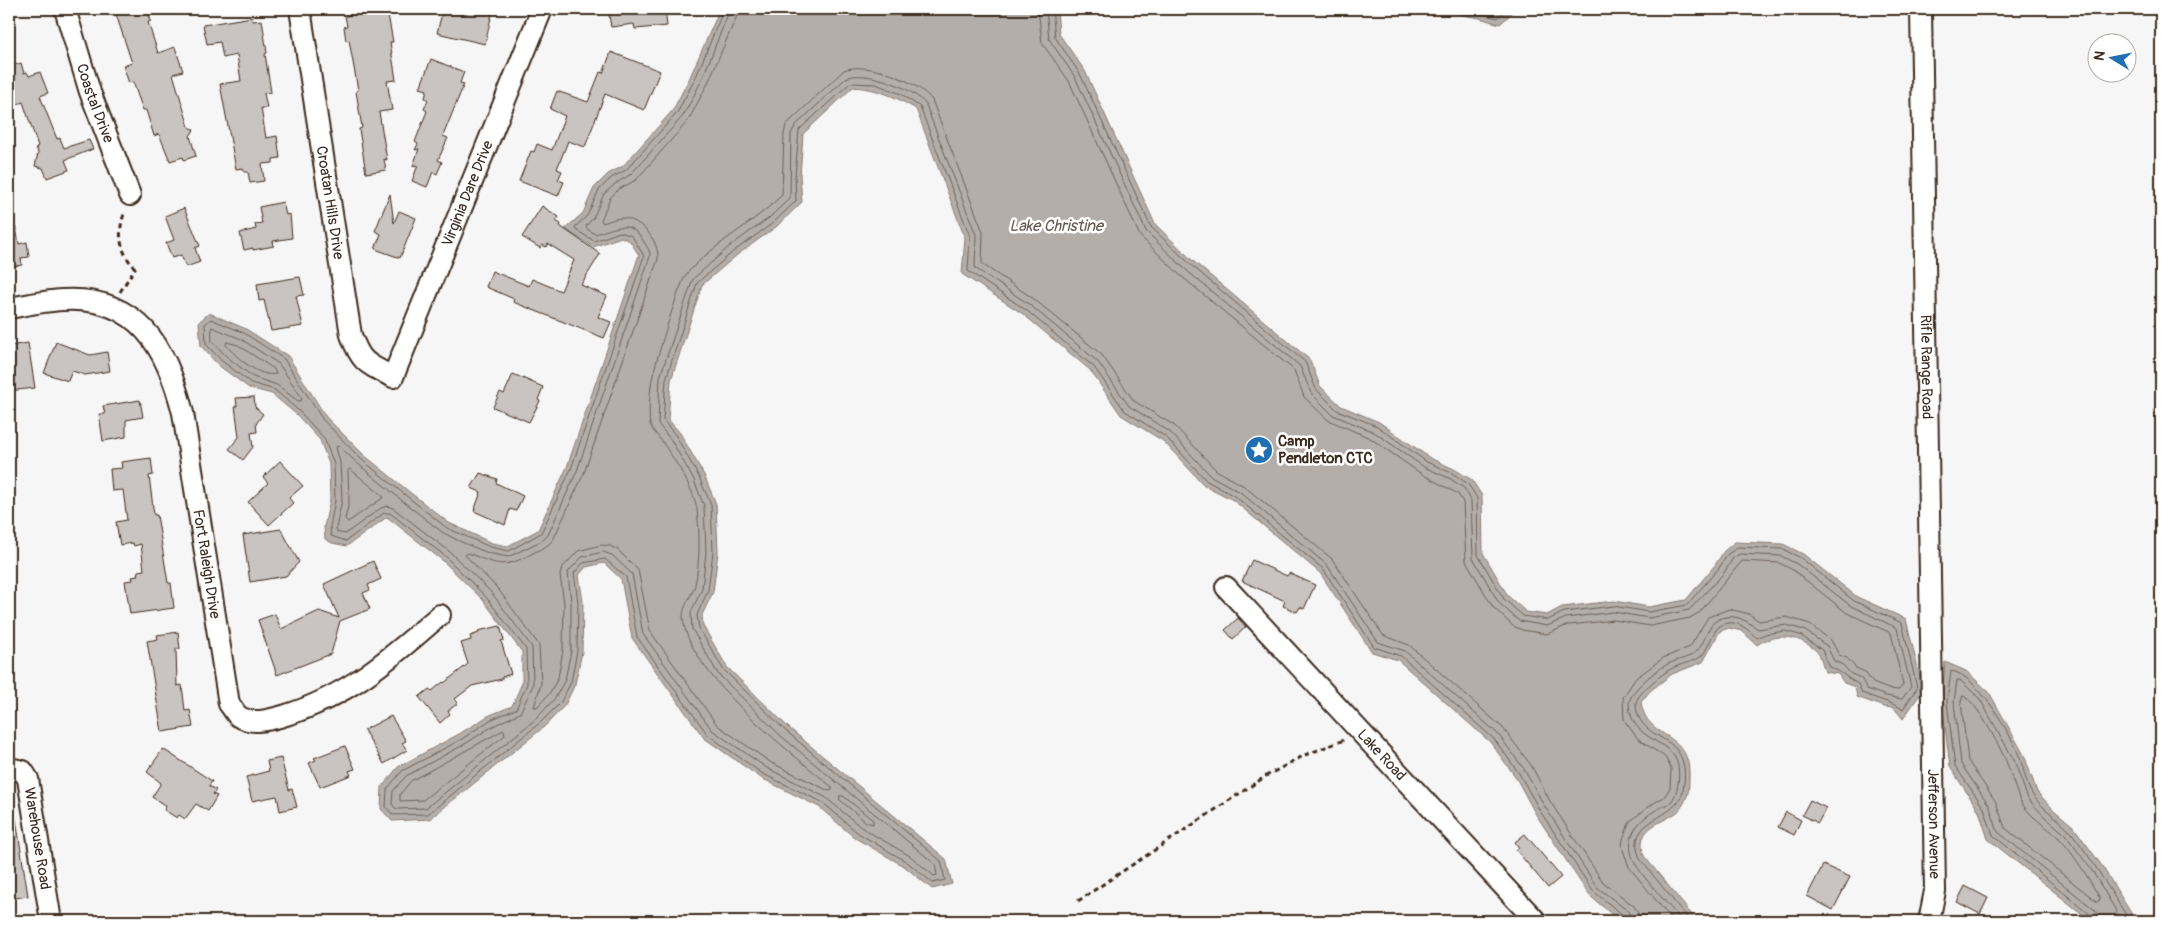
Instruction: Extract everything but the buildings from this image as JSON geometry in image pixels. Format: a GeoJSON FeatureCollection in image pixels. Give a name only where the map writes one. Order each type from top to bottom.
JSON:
{"type":"FeatureCollection","features":[{"type":"Feature","properties":{"kind":"street","name":"Coastal Drive"},"geometry":{"type":"LineString","coordinates":[[65,9],[90,92],[130,194]]}},
{"type":"Feature","properties":{"kind":"street","name":"Croatan Hills Drive"},"geometry":{"type":"LineString","coordinates":[[300,9],[351,335],[358,354],[367,364],[393,377]]}},
{"type":"Feature","properties":{"kind":"street","name":"Virginia Dare Drive"},"geometry":{"type":"LineString","coordinates":[[393,377],[542,9]]}},
{"type":"Feature","properties":{"kind":"street","name":"Rifle Range Road"},"geometry":{"type":"LineString","coordinates":[[1922,9],[1931,725]]}},
{"type":"Feature","properties":{"kind":"street","name":"Fort Raleigh Drive"},"geometry":{"type":"LineString","coordinates":[[9,308],[62,300],[82,301],[108,306],[128,314],[142,326],[158,349],[175,382],[183,413],[229,704],[238,716],[251,721],[266,721],[297,712],[326,700],[384,664],[440,615]]}},
{"type":"Feature","properties":{"kind":"street","name":"Lake Road"},"geometry":{"type":"LineString","coordinates":[[1226,587],[1536,921]]}},
{"type":"Feature","properties":{"kind":"street","name":"Jefferson Avenue"},"geometry":{"type":"LineString","coordinates":[[1931,725],[1934,920]]}},
{"type":"Feature","properties":{"kind":"street","name":"Warehouse Road"},"geometry":{"type":"LineString","coordinates":[[9,768],[23,771],[28,779],[51,921]]}},
{"type":"Feature","properties":{"kind":"path"},"geometry":{"type":"LineString","coordinates":[[108,306],[121,291],[135,268],[127,260],[120,246],[120,230],[130,194]]}},
{"type":"Feature","properties":{"kind":"path"},"geometry":{"type":"LineString","coordinates":[[1078,901],[1266,776],[1305,755],[1339,742],[1359,731]]}},
{"type":"Feature","properties":{"kind":"water","name":"Lake Christine"},"geometry":{"type":"Polygon","coordinates":[[[720,9],[1057,9],[1059,34],[1085,71],[1155,224],[1193,261],[1310,360],[1320,386],[1341,406],[1379,422],[1430,458],[1472,480],[1482,496],[1483,553],[1508,596],[1526,612],[1547,615],[1562,607],[1614,601],[1649,607],[1686,600],[1724,551],[1735,542],[1783,544],[1803,554],[1857,597],[1906,619],[1923,690],[1903,719],[1894,708],[1884,707],[1857,697],[1855,687],[1844,683],[1838,674],[1825,672],[1818,653],[1804,642],[1788,637],[1780,637],[1772,638],[1757,645],[1742,631],[1729,628],[1720,631],[1703,662],[1672,674],[1650,691],[1641,702],[1645,715],[1651,724],[1676,743],[1683,751],[1688,762],[1689,778],[1689,789],[1680,809],[1645,833],[1642,847],[1644,856],[1697,921],[1623,921],[1589,895],[1535,813],[1515,776],[1490,742],[1398,660],[1372,652],[1320,573],[1233,500],[1204,485],[1163,441],[1121,415],[1090,370],[1023,314],[962,274],[965,238],[916,109],[886,94],[871,89],[853,87],[803,134],[800,176],[802,202],[776,227],[737,255],[702,285],[671,380],[668,419],[680,433],[704,475],[716,504],[718,552],[713,592],[702,615],[703,626],[727,667],[789,728],[946,859],[952,884],[932,889],[904,866],[855,838],[819,807],[761,778],[704,738],[632,638],[621,579],[604,563],[586,567],[579,575],[583,602],[582,652],[575,684],[565,705],[545,726],[430,819],[392,821],[381,809],[382,787],[398,767],[488,716],[512,706],[522,683],[522,652],[483,600],[442,560],[387,517],[347,546],[332,543],[325,539],[324,527],[330,500],[329,464],[320,440],[297,415],[272,394],[249,388],[218,365],[201,346],[199,322],[209,313],[246,329],[288,356],[326,417],[364,455],[449,523],[492,543],[508,546],[538,530],[567,467],[639,255],[630,241],[621,237],[593,247],[565,229],[583,213],[594,188],[608,174],[623,166],[673,110],[720,9]]]}},
{"type":"Feature","properties":{"kind":"water"},"geometry":{"type":"Polygon","coordinates":[[[1451,9],[1511,9],[1511,14],[1500,24],[1457,14],[1451,9]]]}},
{"type":"Feature","properties":{"kind":"water"},"geometry":{"type":"Polygon","coordinates":[[[1945,662],[1966,671],[1989,692],[2024,755],[2037,792],[2073,826],[2102,866],[2136,921],[2091,921],[1988,839],[1979,811],[1950,767],[1942,702],[1945,662]]]}},
{"type":"Feature","properties":{"kind":"place","name":"Camp Pendleton CTC"},"geometry":{"type":"Point","coordinates":[1259,450]}}]}
